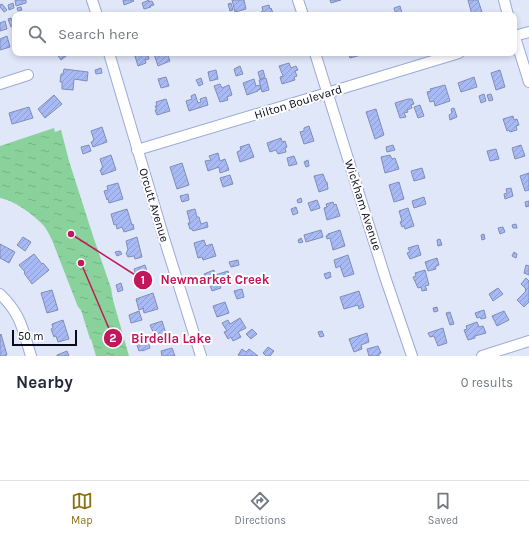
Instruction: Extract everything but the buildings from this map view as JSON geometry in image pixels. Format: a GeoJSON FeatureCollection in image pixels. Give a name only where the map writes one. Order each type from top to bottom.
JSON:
{"type":"FeatureCollection","features":[{"type":"Feature","properties":{"kind":"street"},"geometry":{"type":"LineString","coordinates":[[92,0],[96,12]]}},
{"type":"Feature","properties":{"kind":"street"},"geometry":{"type":"LineString","coordinates":[[298,0],[302,12]]}},
{"type":"Feature","properties":{"kind":"street"},"geometry":{"type":"LineString","coordinates":[[504,0],[507,12]]}},
{"type":"Feature","properties":{"kind":"street"},"geometry":{"type":"LineString","coordinates":[[517,34],[529,32]]}},
{"type":"Feature","properties":{"kind":"street"},"geometry":{"type":"LineString","coordinates":[[517,44],[529,82]]}},
{"type":"Feature","properties":{"kind":"street","name":"Orcutt Avenue"},"geometry":{"type":"LineString","coordinates":[[110,56],[199,352],[204,356]]}},
{"type":"Feature","properties":{"kind":"street","name":"Wickham Avenue"},"geometry":{"type":"LineString","coordinates":[[316,56],[385,277],[412,356]]}},
{"type":"Feature","properties":{"kind":"street","name":"Hilton Boulevard"},"geometry":{"type":"LineString","coordinates":[[137,150],[449,56]]}},
{"type":"Feature","properties":{"kind":"street"},"geometry":{"type":"LineString","coordinates":[[0,84],[28,75]]}},
{"type":"Feature","properties":{"kind":"street"},"geometry":{"type":"LineString","coordinates":[[0,294],[12,307],[19,319],[31,356]]}},
{"type":"Feature","properties":{"kind":"street"},"geometry":{"type":"LineString","coordinates":[[482,356],[529,341]]}},
{"type":"Feature","properties":{"kind":"water"},"geometry":{"type":"Polygon","coordinates":[[[54,128],[55,132],[61,130],[69,161],[111,288],[129,356],[96,356],[81,310],[78,307],[52,240],[47,231],[36,218],[27,211],[10,201],[0,198],[0,146],[54,128]]]}},
{"type":"Feature","properties":{"kind":"place","name":"Newmarket Creek"},"geometry":{"type":"Point","coordinates":[71,234]}},
{"type":"Feature","properties":{"kind":"place","name":"Birdella Lake"},"geometry":{"type":"Point","coordinates":[81,263]}}]}
